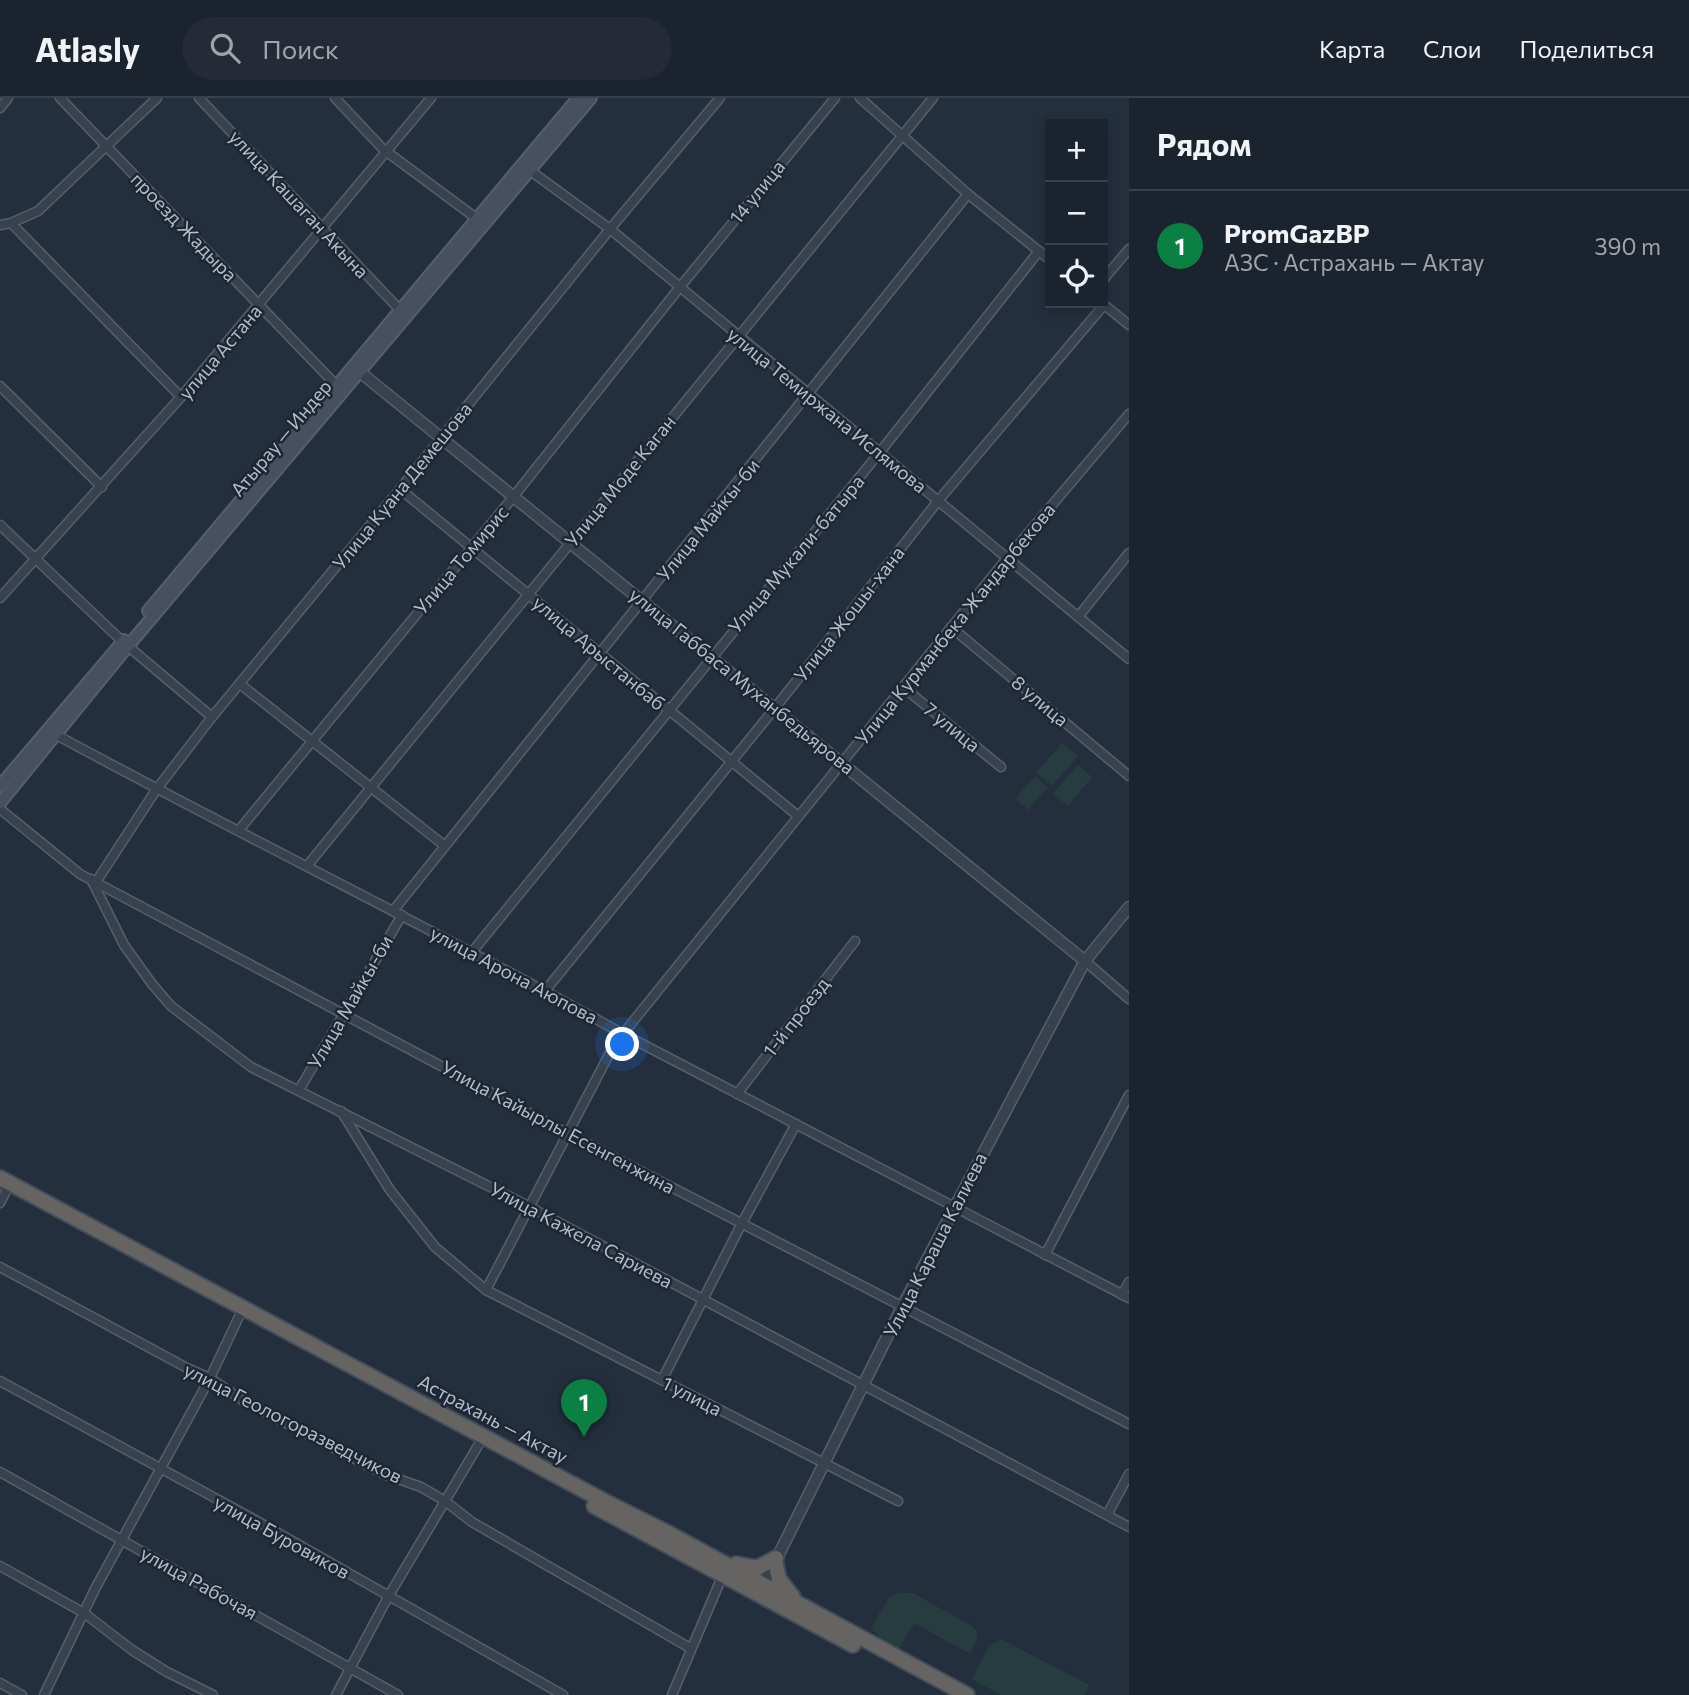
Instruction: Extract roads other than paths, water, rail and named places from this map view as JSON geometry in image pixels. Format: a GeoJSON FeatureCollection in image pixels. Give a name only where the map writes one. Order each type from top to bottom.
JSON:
{"type":"FeatureCollection","features":[{"type":"Feature","properties":{"kind":"highway","name":"Астрахань — Актау"},"geometry":{"type":"LineString","coordinates":[[1,1190],[148,1262],[762,1590],[948,1695]]}},
{"type":"Feature","properties":{"kind":"highway","name":"Астрахань — Актау"},"geometry":{"type":"LineString","coordinates":[[241,1312],[479,1444],[725,1570]]}},
{"type":"Feature","properties":{"kind":"highway"},"geometry":{"type":"LineString","coordinates":[[725,1570],[734,1564],[758,1568],[776,1560],[782,1584],[801,1605]]}},
{"type":"Feature","properties":{"kind":"highway","name":"Астрахань — Актау"},"geometry":{"type":"LineString","coordinates":[[762,1590],[801,1605],[967,1695]]}},
{"type":"Feature","properties":{"kind":"main road","name":"Атырау — Индер"},"geometry":{"type":"LineString","coordinates":[[125,644],[526,167],[578,98]]}},
{"type":"Feature","properties":{"kind":"main road","name":"Атырау — Индер"},"geometry":{"type":"LineString","coordinates":[[0,803],[52,733],[337,386],[356,368],[476,218],[591,98]]}},
{"type":"Feature","properties":{"kind":"main road","name":"Атырау — Индер"},"geometry":{"type":"LineString","coordinates":[[0,786],[52,733]]}},
{"type":"Feature","properties":{"kind":"street"},"geometry":{"type":"LineString","coordinates":[[0,108],[8,98]]}},
{"type":"Feature","properties":{"kind":"street","name":"проезд Жадыра"},"geometry":{"type":"LineString","coordinates":[[60,98],[337,386]]}},
{"type":"Feature","properties":{"kind":"street"},"geometry":{"type":"LineString","coordinates":[[0,225],[38,211],[157,98]]}},
{"type":"Feature","properties":{"kind":"street","name":"улица Кашаган Акына"},"geometry":{"type":"LineString","coordinates":[[199,98],[400,310]]}},
{"type":"Feature","properties":{"kind":"street"},"geometry":{"type":"LineString","coordinates":[[335,98],[387,152],[476,218]]}},
{"type":"Feature","properties":{"kind":"street","name":"улица Астана"},"geometry":{"type":"LineString","coordinates":[[0,598],[181,397],[431,98]]}},
{"type":"Feature","properties":{"kind":"street","name":"Улица Куана Демешова"},"geometry":{"type":"LineString","coordinates":[[93,881],[156,790],[212,717],[720,98]]}},
{"type":"Feature","properties":{"kind":"street","name":"14 улица"},"geometry":{"type":"LineString","coordinates":[[680,287],[835,98]]}},
{"type":"Feature","properties":{"kind":"street"},"geometry":{"type":"LineString","coordinates":[[860,98],[968,194],[1045,256]]}},
{"type":"Feature","properties":{"kind":"street","name":"Улица Моде Каган"},"geometry":{"type":"LineString","coordinates":[[307,866],[933,98]]}},
{"type":"Feature","properties":{"kind":"street","name":"улица Темиржана Ислямова"},"geometry":{"type":"LineString","coordinates":[[526,167],[610,229],[1129,659]]}},
{"type":"Feature","properties":{"kind":"street","name":"Улица Майкы-би"},"geometry":{"type":"LineString","coordinates":[[393,911],[968,194]]}},
{"type":"Feature","properties":{"kind":"street"},"geometry":{"type":"LineString","coordinates":[[11,223],[181,397]]}},
{"type":"Feature","properties":{"kind":"street"},"geometry":{"type":"LineString","coordinates":[[1108,273],[1129,249]]}},
{"type":"Feature","properties":{"kind":"street","name":"Улица Мукали-батыра"},"geometry":{"type":"LineString","coordinates":[[472,952],[880,452],[1039,251]]}},
{"type":"Feature","properties":{"kind":"street","name":"Улица Томирис"},"geometry":{"type":"LineString","coordinates":[[239,830],[514,496],[680,287]]}},
{"type":"Feature","properties":{"kind":"street","name":"Улица Жошы-хана"},"geometry":{"type":"LineString","coordinates":[[545,991],[775,708],[938,501],[1100,308]]}},
{"type":"Feature","properties":{"kind":"street"},"geometry":{"type":"LineString","coordinates":[[1108,308],[1129,325]]}},
{"type":"Feature","properties":{"kind":"street","name":"улица Габбаса Муханбедьярова"},"geometry":{"type":"LineString","coordinates":[[356,368],[843,762],[1129,999]]}},
{"type":"Feature","properties":{"kind":"street"},"geometry":{"type":"LineString","coordinates":[[0,386],[102,487]]}},
{"type":"Feature","properties":{"kind":"street","name":"Улица Курманбека Жандарбекова"},"geometry":{"type":"LineString","coordinates":[[486,1290],[614,1045],[1008,557],[1129,414]]}},
{"type":"Feature","properties":{"kind":"street","name":"улица Арыстанбаб"},"geometry":{"type":"LineString","coordinates":[[400,489],[798,817]]}},
{"type":"Feature","properties":{"kind":"street"},"geometry":{"type":"LineString","coordinates":[[0,525],[125,644],[212,717]]}},
{"type":"Feature","properties":{"kind":"street"},"geometry":{"type":"LineString","coordinates":[[1078,617],[1129,553]]}},
{"type":"Feature","properties":{"kind":"street","name":"8 улица"},"geometry":{"type":"LineString","coordinates":[[951,627],[1129,776]]}},
{"type":"Feature","properties":{"kind":"street"},"geometry":{"type":"LineString","coordinates":[[240,684],[445,846]]}},
{"type":"Feature","properties":{"kind":"street","name":"7 улица"},"geometry":{"type":"LineString","coordinates":[[904,687],[1001,767]]}},
{"type":"Feature","properties":{"kind":"street","name":"улица Арона Аюпова"},"geometry":{"type":"LineString","coordinates":[[52,733],[156,790],[402,915],[737,1094],[1126,1296]]}},
{"type":"Feature","properties":{"kind":"street","name":"Улица Кайырлы Есенгенжина"},"geometry":{"type":"LineString","coordinates":[[0,809],[80,874],[567,1133],[1129,1424]]}},
{"type":"Feature","properties":{"kind":"street","name":"Улица Кажела Сариева"},"geometry":{"type":"LineString","coordinates":[[93,881],[124,944],[152,984],[171,1006],[251,1067],[528,1206],[1129,1527]]}},
{"type":"Feature","properties":{"kind":"street","name":"Улица Караша Калиева"},"geometry":{"type":"LineString","coordinates":[[762,1590],[902,1307],[1085,961],[1129,907]]}},
{"type":"Feature","properties":{"kind":"street","name":"Улица Майкы-би"},"geometry":{"type":"LineString","coordinates":[[299,1090],[402,915]]}},
{"type":"Feature","properties":{"kind":"street","name":"1-й проезд"},"geometry":{"type":"LineString","coordinates":[[737,1094],[855,941]]}},
{"type":"Feature","properties":{"kind":"street"},"geometry":{"type":"LineString","coordinates":[[1045,1255],[1129,1095]]}},
{"type":"Feature","properties":{"kind":"street","name":"1 улица"},"geometry":{"type":"LineString","coordinates":[[341,1111],[390,1190],[435,1247],[486,1290],[898,1501]]}},
{"type":"Feature","properties":{"kind":"street"},"geometry":{"type":"LineString","coordinates":[[662,1380],[796,1124]]}},
{"type":"Feature","properties":{"kind":"street","name":"улица Геологоразведчиков"},"geometry":{"type":"LineString","coordinates":[[0,1267],[187,1368],[211,1378],[243,1400],[384,1474],[421,1487],[472,1522],[690,1648]]}},
{"type":"Feature","properties":{"kind":"street"},"geometry":{"type":"LineString","coordinates":[[1126,1296],[1129,1282]]}},
{"type":"Feature","properties":{"kind":"street"},"geometry":{"type":"LineString","coordinates":[[44,1695],[122,1540],[211,1378],[241,1312]]}},
{"type":"Feature","properties":{"kind":"street","name":"улица Буровиков"},"geometry":{"type":"LineString","coordinates":[[0,1381],[250,1517],[563,1695]]}},
{"type":"Feature","properties":{"kind":"street"},"geometry":{"type":"LineString","coordinates":[[336,1695],[388,1597],[479,1444]]}},
{"type":"Feature","properties":{"kind":"street","name":"улица Рабочая"},"geometry":{"type":"LineString","coordinates":[[0,1472],[398,1695]]}},
{"type":"Feature","properties":{"kind":"street"},"geometry":{"type":"LineString","coordinates":[[1107,1515],[1129,1474]]}},
{"type":"Feature","properties":{"kind":"street"},"geometry":{"type":"LineString","coordinates":[[0,1566],[84,1613],[132,1650],[167,1672],[213,1695]]}},
{"type":"Feature","properties":{"kind":"street"},"geometry":{"type":"LineString","coordinates":[[672,1695],[725,1570]]}},
{"type":"Feature","properties":{"kind":"street"},"geometry":{"type":"LineString","coordinates":[[0,1683],[22,1695]]}},
{"type":"Feature","properties":{"kind":"place","name":"PromGazBP"},"geometry":{"type":"Point","coordinates":[584,1437]}}]}
